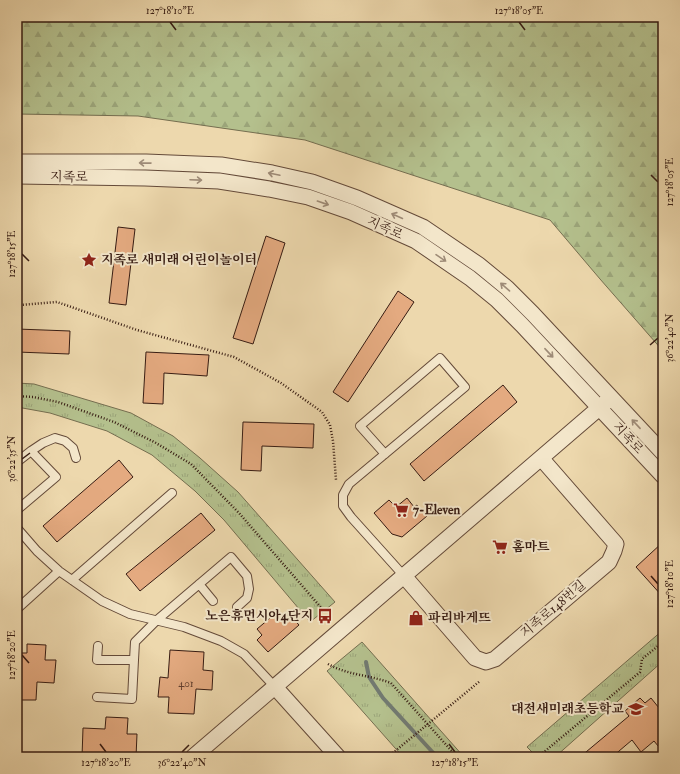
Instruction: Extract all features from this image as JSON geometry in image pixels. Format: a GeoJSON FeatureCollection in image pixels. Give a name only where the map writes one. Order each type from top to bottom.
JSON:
{"type":"FeatureCollection","features":[{"type":"Feature","properties":{"kind":"street","name":"지족로"},"geometry":{"type":"LineString","coordinates":[[17,162],[146,162],[221,165],[272,173],[312,182],[357,198],[423,227],[479,265],[508,288],[663,453]]}},
{"type":"Feature","properties":{"kind":"street","name":"지족로"},"geometry":{"type":"LineString","coordinates":[[17,176],[219,181],[269,188],[308,198],[352,212],[416,241],[470,278],[497,300],[663,476]]}},
{"type":"Feature","properties":{"kind":"street"},"geometry":{"type":"LineString","coordinates":[[193,757],[612,398]]}},
{"type":"Feature","properties":{"kind":"street","name":"지족로148번길"},"geometry":{"type":"LineString","coordinates":[[404,576],[475,658],[486,662],[495,659],[609,562],[616,544],[541,458]]}},
{"type":"Feature","properties":{"kind":"street"},"geometry":{"type":"LineString","coordinates":[[275,687],[338,757]]}},
{"type":"Feature","properties":{"kind":"lane"},"geometry":{"type":"LineString","coordinates":[[385,454],[360,426],[440,358],[465,387],[385,454],[349,484],[342,495],[343,506],[351,517],[404,576]]}},
{"type":"Feature","properties":{"kind":"lane"},"geometry":{"type":"LineString","coordinates":[[17,462],[43,442],[55,438],[65,441],[73,448],[76,458]]}},
{"type":"Feature","properties":{"kind":"lane"},"geometry":{"type":"LineString","coordinates":[[17,510],[56,477],[31,451]]}},
{"type":"Feature","properties":{"kind":"lane"},"geometry":{"type":"LineString","coordinates":[[72,580],[172,493]]}},
{"type":"Feature","properties":{"kind":"lane"},"geometry":{"type":"LineString","coordinates":[[17,528],[37,551],[59,571],[102,601],[130,614],[184,627],[221,641],[244,654],[275,687]]}},
{"type":"Feature","properties":{"kind":"lane"},"geometry":{"type":"LineString","coordinates":[[96,697],[132,699],[135,642],[157,620],[231,557],[247,576],[249,589],[247,598],[237,607]]}},
{"type":"Feature","properties":{"kind":"lane"},"geometry":{"type":"LineString","coordinates":[[17,608],[59,571]]}},
{"type":"Feature","properties":{"kind":"lane"},"geometry":{"type":"LineString","coordinates":[[199,584],[213,601]]}},
{"type":"Feature","properties":{"kind":"lane"},"geometry":{"type":"LineString","coordinates":[[98,646],[97,660],[134,660]]}},
{"type":"Feature","properties":{"kind":"path"},"geometry":{"type":"LineString","coordinates":[[17,306],[57,302],[138,330],[234,357],[281,383],[322,412],[330,425],[333,441],[336,480]]}},
{"type":"Feature","properties":{"kind":"path"},"geometry":{"type":"LineString","coordinates":[[17,396],[33,397],[58,402],[114,422],[156,443],[191,464],[239,513],[324,611]]}},
{"type":"Feature","properties":{"kind":"path"},"geometry":{"type":"LineString","coordinates":[[538,757],[640,672],[642,659],[663,642]]}},
{"type":"Feature","properties":{"kind":"path"},"geometry":{"type":"LineString","coordinates":[[328,664],[334,668],[382,679],[391,683],[457,757]]}},
{"type":"Feature","properties":{"kind":"path"},"geometry":{"type":"LineString","coordinates":[[388,757],[480,681]]}},
{"type":"Feature","properties":{"kind":"green space"},"geometry":{"type":"Polygon","coordinates":[[[17,17],[663,17],[663,351],[550,220],[305,140],[138,116],[17,114],[17,17]]]}},
{"type":"Feature","properties":{"kind":"green space"},"geometry":{"type":"Polygon","coordinates":[[[17,383],[34,384],[131,413],[173,436],[238,492],[335,602],[310,622],[224,520],[195,491],[152,455],[107,431],[50,413],[17,407],[17,383]]]}},
{"type":"Feature","properties":{"kind":"green space"},"geometry":{"type":"Polygon","coordinates":[[[663,630],[663,661],[555,757],[537,757],[527,747],[663,630]]]}},
{"type":"Feature","properties":{"kind":"green space"},"geometry":{"type":"Polygon","coordinates":[[[362,642],[464,757],[403,757],[327,671],[362,642]]]}},
{"type":"Feature","properties":{"kind":"building"},"geometry":{"type":"Polygon","coordinates":[[[118,227],[135,229],[126,305],[109,303],[118,227]]]}},
{"type":"Feature","properties":{"kind":"building"},"geometry":{"type":"Polygon","coordinates":[[[266,236],[285,243],[253,344],[233,338],[266,236]]]}},
{"type":"Feature","properties":{"kind":"building"},"geometry":{"type":"Polygon","coordinates":[[[398,291],[414,302],[348,402],[333,392],[398,291]]]}},
{"type":"Feature","properties":{"kind":"building"},"geometry":{"type":"Polygon","coordinates":[[[17,329],[70,331],[69,354],[17,352],[17,329]]]}},
{"type":"Feature","properties":{"kind":"building"},"geometry":{"type":"Polygon","coordinates":[[[146,352],[209,355],[207,376],[164,373],[163,404],[143,403],[146,352]]]}},
{"type":"Feature","properties":{"kind":"building"},"geometry":{"type":"Polygon","coordinates":[[[503,385],[517,402],[424,481],[410,464],[503,385]]]}},
{"type":"Feature","properties":{"kind":"building"},"geometry":{"type":"Polygon","coordinates":[[[243,422],[314,424],[313,448],[262,446],[261,471],[241,470],[243,422]]]}},
{"type":"Feature","properties":{"kind":"building"},"geometry":{"type":"Polygon","coordinates":[[[119,460],[133,477],[57,542],[43,526],[119,460]]]}},
{"type":"Feature","properties":{"kind":"building"},"geometry":{"type":"Polygon","coordinates":[[[407,498],[414,507],[417,505],[427,516],[402,537],[392,534],[374,513],[389,500],[396,507],[407,498]]]}},
{"type":"Feature","properties":{"kind":"building"},"geometry":{"type":"Polygon","coordinates":[[[201,513],[215,530],[140,591],[126,574],[201,513]]]}},
{"type":"Feature","properties":{"kind":"building"},"geometry":{"type":"Polygon","coordinates":[[[663,542],[663,597],[636,567],[663,542]]]}},
{"type":"Feature","properties":{"kind":"building"},"geometry":{"type":"Polygon","coordinates":[[[276,613],[283,618],[289,614],[299,625],[268,652],[257,640],[262,635],[257,629],[276,613]]]}},
{"type":"Feature","properties":{"kind":"building"},"geometry":{"type":"Polygon","coordinates":[[[27,644],[46,645],[45,660],[56,660],[54,683],[37,682],[36,700],[17,700],[17,653],[27,653],[27,644]]]}},
{"type":"Feature","properties":{"kind":"building"},"geometry":{"type":"Polygon","coordinates":[[[170,650],[204,652],[203,670],[213,671],[212,690],[196,689],[194,714],[168,713],[169,697],[158,697],[160,677],[168,678],[170,650]]]}},
{"type":"Feature","properties":{"kind":"building"},"geometry":{"type":"Polygon","coordinates":[[[640,698],[645,703],[651,698],[663,713],[663,752],[654,741],[641,752],[632,740],[612,757],[580,757],[629,716],[625,711],[640,698]]]}},
{"type":"Feature","properties":{"kind":"building"},"geometry":{"type":"Polygon","coordinates":[[[106,717],[128,718],[127,734],[137,734],[136,757],[82,757],[83,728],[105,729],[106,717]]]}},
{"type":"Feature","properties":{"kind":"waterway"},"geometry":{"type":"LineString","coordinates":[[366,662],[369,677],[383,698],[437,757]]}},
{"type":"Feature","properties":{"kind":"place","name":"지족로 새미래 어린이놀이터"},"geometry":{"type":"Point","coordinates":[89,260]}},
{"type":"Feature","properties":{"kind":"place","name":"7-Eleven"},"geometry":{"type":"Point","coordinates":[401,510]}},
{"type":"Feature","properties":{"kind":"place","name":"홈마트"},"geometry":{"type":"Point","coordinates":[500,547]}},
{"type":"Feature","properties":{"kind":"place","name":"노은휴먼시아4단지"},"geometry":{"type":"Point","coordinates":[325,616]}},
{"type":"Feature","properties":{"kind":"place","name":"파리바게뜨"},"geometry":{"type":"Point","coordinates":[416,618]}},
{"type":"Feature","properties":{"kind":"place","name":"대전새미래초등학교"},"geometry":{"type":"Point","coordinates":[636,709]}}]}
